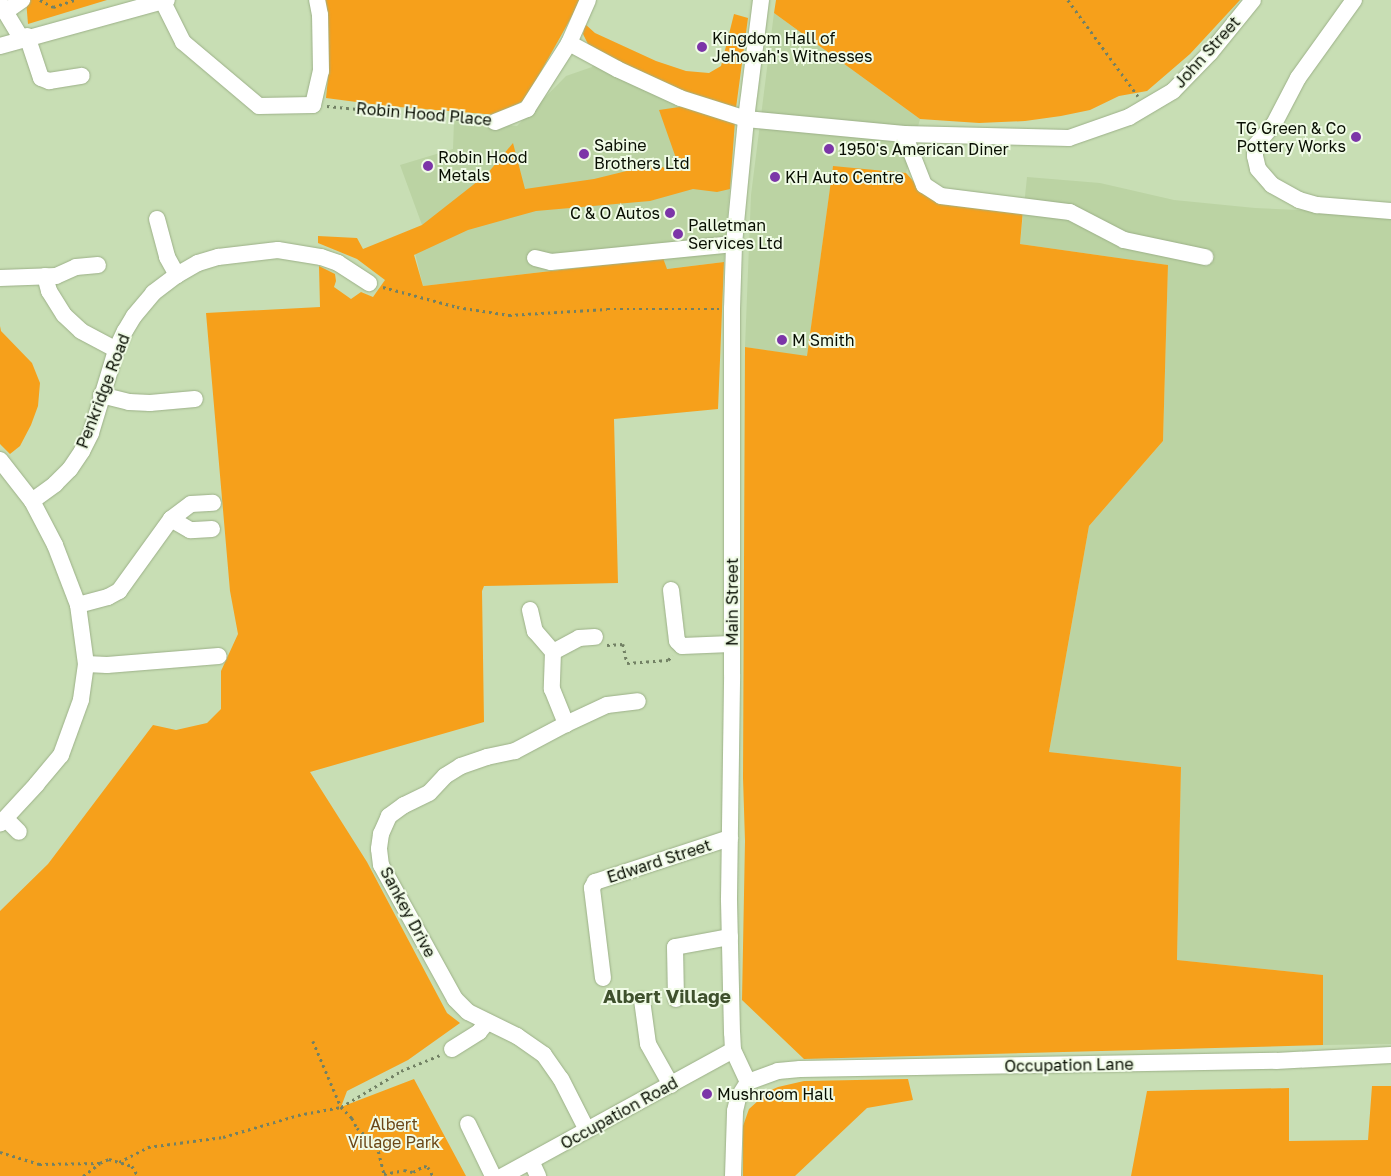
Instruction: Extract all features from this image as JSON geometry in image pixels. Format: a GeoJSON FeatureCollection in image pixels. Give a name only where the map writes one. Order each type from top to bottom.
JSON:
{"type":"FeatureCollection","features":[{"type":"Feature","properties":{"kind":"street"},"geometry":{"type":"LineString","coordinates":[[22,0],[3,7],[24,37],[41,78],[49,81],[82,76]]}},
{"type":"Feature","properties":{"kind":"street"},"geometry":{"type":"LineString","coordinates":[[0,46],[24,37],[165,1],[183,42],[258,106],[313,105],[321,71],[320,15],[317,0]]}},
{"type":"Feature","properties":{"kind":"street","name":"Robin Hood Place"},"geometry":{"type":"LineString","coordinates":[[495,122],[527,109],[569,43],[588,0]]}},
{"type":"Feature","properties":{"kind":"street","name":"Main Street"},"geometry":{"type":"LineString","coordinates":[[748,1082],[733,1050],[730,937],[732,309],[734,244],[746,120],[762,0]]}},
{"type":"Feature","properties":{"kind":"street","name":"John Street"},"geometry":{"type":"LineString","coordinates":[[569,43],[617,69],[680,98],[746,120],[904,134],[1068,138],[1129,117],[1179,84],[1210,53],[1252,0]]}},
{"type":"Feature","properties":{"kind":"street"},"geometry":{"type":"LineString","coordinates":[[1354,0],[1298,78],[1274,124],[1255,146],[1255,156],[1258,169],[1272,185],[1300,200],[1317,205],[1391,211]]}},
{"type":"Feature","properties":{"kind":"street"},"geometry":{"type":"LineString","coordinates":[[904,134],[924,185],[941,196],[1070,212],[1124,240],[1205,257]]}},
{"type":"Feature","properties":{"kind":"street"},"geometry":{"type":"LineString","coordinates":[[157,219],[167,257],[177,275]]}},
{"type":"Feature","properties":{"kind":"street"},"geometry":{"type":"LineString","coordinates":[[535,258],[551,262],[734,244]]}},
{"type":"Feature","properties":{"kind":"street","name":"Penkridge Road"},"geometry":{"type":"LineString","coordinates":[[32,500],[55,484],[70,469],[82,451],[91,433],[116,350],[134,316],[154,293],[177,275],[198,263],[218,257],[278,250],[321,257],[338,263],[369,283]]}},
{"type":"Feature","properties":{"kind":"street"},"geometry":{"type":"LineString","coordinates":[[0,278],[46,277],[76,267],[98,265]]}},
{"type":"Feature","properties":{"kind":"street"},"geometry":{"type":"LineString","coordinates":[[46,277],[49,291],[64,315],[81,331],[116,350]]}},
{"type":"Feature","properties":{"kind":"street"},"geometry":{"type":"LineString","coordinates":[[101,395],[129,402],[150,404],[195,399]]}},
{"type":"Feature","properties":{"kind":"street"},"geometry":{"type":"LineString","coordinates":[[0,460],[32,500],[55,545],[78,605],[86,664],[81,700],[61,755],[3,821],[19,832]]}},
{"type":"Feature","properties":{"kind":"street"},"geometry":{"type":"LineString","coordinates":[[78,605],[108,597],[118,591],[171,519],[191,504],[213,503]]}},
{"type":"Feature","properties":{"kind":"street"},"geometry":{"type":"LineString","coordinates":[[171,519],[190,530],[212,529]]}},
{"type":"Feature","properties":{"kind":"street"},"geometry":{"type":"LineString","coordinates":[[670,590],[677,641],[682,646],[731,644]]}},
{"type":"Feature","properties":{"kind":"street"},"geometry":{"type":"LineString","coordinates":[[530,610],[535,631],[553,652],[552,689],[566,724]]}},
{"type":"Feature","properties":{"kind":"street"},"geometry":{"type":"LineString","coordinates":[[553,652],[579,638],[595,637]]}},
{"type":"Feature","properties":{"kind":"street"},"geometry":{"type":"LineString","coordinates":[[86,664],[179,669],[218,656]]}},
{"type":"Feature","properties":{"kind":"street","name":"Sankey Drive"},"geometry":{"type":"LineString","coordinates":[[588,1130],[561,1079],[544,1055],[516,1036],[468,1012],[455,999],[381,866],[379,849],[381,834],[389,816],[404,805],[429,793],[445,776],[461,766],[487,757],[515,751],[587,712],[617,703],[638,701]]}},
{"type":"Feature","properties":{"kind":"street","name":"Edward Street"},"geometry":{"type":"LineString","coordinates":[[603,978],[592,888],[595,882],[730,838]]}},
{"type":"Feature","properties":{"kind":"street"},"geometry":{"type":"LineString","coordinates":[[676,999],[675,947],[730,937]]}},
{"type":"Feature","properties":{"kind":"street"},"geometry":{"type":"LineString","coordinates":[[642,1000],[648,1044],[671,1085]]}},
{"type":"Feature","properties":{"kind":"street"},"geometry":{"type":"LineString","coordinates":[[452,1049],[479,1032],[487,1022]]}},
{"type":"Feature","properties":{"kind":"street","name":"Occupation Road"},"geometry":{"type":"LineString","coordinates":[[504,1176],[534,1169],[588,1130],[733,1050]]}},
{"type":"Feature","properties":{"kind":"street","name":"Occupation Lane"},"geometry":{"type":"LineString","coordinates":[[748,1082],[773,1072],[800,1069],[1276,1061],[1391,1055]]}},
{"type":"Feature","properties":{"kind":"street"},"geometry":{"type":"LineString","coordinates":[[733,1176],[735,1111],[738,1098],[748,1082]]}},
{"type":"Feature","properties":{"kind":"street"},"geometry":{"type":"LineString","coordinates":[[468,1124],[493,1176]]}},
{"type":"Feature","properties":{"kind":"path"},"geometry":{"type":"LineString","coordinates":[[40,0],[53,7],[75,0]]}},
{"type":"Feature","properties":{"kind":"path"},"geometry":{"type":"LineString","coordinates":[[1068,0],[1146,107]]}},
{"type":"Feature","properties":{"kind":"path","name":"Robin Hood Place"},"geometry":{"type":"LineString","coordinates":[[313,105],[495,122]]}},
{"type":"Feature","properties":{"kind":"path"},"geometry":{"type":"LineString","coordinates":[[369,283],[457,307],[509,314],[607,309],[732,309]]}},
{"type":"Feature","properties":{"kind":"path"},"geometry":{"type":"LineString","coordinates":[[595,637],[595,646],[623,644],[627,662],[668,660],[682,646]]}},
{"type":"Feature","properties":{"kind":"path"},"geometry":{"type":"LineString","coordinates":[[313,1040],[341,1107],[352,1118],[360,1131],[377,1145],[384,1174],[404,1170],[413,1172],[424,1166],[428,1167],[433,1176]]}},
{"type":"Feature","properties":{"kind":"path"},"geometry":{"type":"LineString","coordinates":[[119,1162],[148,1146],[223,1137],[298,1115],[341,1107],[401,1071],[452,1049]]}},
{"type":"Feature","properties":{"kind":"path"},"geometry":{"type":"LineString","coordinates":[[0,1152],[39,1164],[100,1163]]}},
{"type":"Feature","properties":{"kind":"path"},"geometry":{"type":"LineString","coordinates":[[83,1176],[100,1163],[109,1159],[132,1166],[138,1176]]}},
{"type":"Feature","properties":{"kind":"shaded area"},"geometry":{"type":"Polygon","coordinates":[[[774,13],[920,119],[906,173],[833,167],[807,357],[745,347],[751,195],[774,13]]]}},
{"type":"Feature","properties":{"kind":"shaded area"},"geometry":{"type":"Polygon","coordinates":[[[600,53],[736,108],[724,262],[666,269],[663,258],[423,286],[413,245],[422,225],[400,165],[453,149],[454,121],[517,126],[566,76],[592,67],[600,53]]]}},
{"type":"Feature","properties":{"kind":"shaded area"},"geometry":{"type":"Polygon","coordinates":[[[1027,177],[1100,183],[1174,200],[1255,208],[1391,214],[1391,1044],[1323,1045],[1323,975],[1177,960],[1181,767],[1049,752],[1089,526],[1163,441],[1168,265],[1020,244],[1027,177]]]}},
{"type":"Feature","properties":{"kind":"green space"},"geometry":{"type":"Polygon","coordinates":[[[26,0],[107,0],[28,24],[26,0]]]}},
{"type":"Feature","properties":{"kind":"green space"},"geometry":{"type":"Polygon","coordinates":[[[324,0],[581,0],[525,100],[497,115],[387,106],[326,98],[329,67],[324,0]]]}},
{"type":"Feature","properties":{"kind":"green space"},"geometry":{"type":"Polygon","coordinates":[[[776,0],[1240,0],[1190,54],[1147,91],[1119,96],[1090,110],[1061,116],[1025,121],[979,123],[920,119],[774,13],[776,0]]]}},
{"type":"Feature","properties":{"kind":"green space"},"geometry":{"type":"Polygon","coordinates":[[[734,14],[748,18],[736,108],[677,90],[600,53],[588,44],[583,34],[585,24],[595,33],[656,61],[686,71],[709,73],[721,66],[734,14]]]}},
{"type":"Feature","properties":{"kind":"green space","name":"Albert Village Park"},"geometry":{"type":"Polygon","coordinates":[[[686,106],[735,121],[730,189],[717,192],[693,189],[650,201],[536,211],[468,230],[414,255],[423,286],[663,258],[667,269],[724,262],[718,409],[614,419],[618,583],[484,586],[482,591],[484,722],[310,772],[367,862],[447,1013],[460,1023],[408,1060],[347,1091],[341,1107],[414,1079],[466,1176],[0,1176],[0,911],[48,864],[153,725],[176,730],[207,723],[221,709],[221,671],[238,634],[230,591],[206,313],[320,307],[319,266],[335,274],[336,281],[334,287],[351,299],[361,292],[373,297],[385,280],[357,259],[318,243],[318,236],[357,238],[363,249],[422,225],[487,174],[513,143],[525,189],[594,179],[655,164],[672,171],[677,161],[659,110],[686,106]]]}},
{"type":"Feature","properties":{"kind":"green space"},"geometry":{"type":"Polygon","coordinates":[[[833,166],[906,173],[923,192],[1023,210],[1020,244],[1168,265],[1163,441],[1089,526],[1049,752],[1181,767],[1177,960],[1323,975],[1323,1045],[804,1059],[742,1000],[745,841],[743,778],[745,347],[807,356],[833,166]]]}},
{"type":"Feature","properties":{"kind":"green space"},"geometry":{"type":"Polygon","coordinates":[[[0,326],[1,331],[32,363],[40,383],[38,406],[31,425],[20,446],[10,454],[0,444],[0,326]]]}},
{"type":"Feature","properties":{"kind":"green space"},"geometry":{"type":"Polygon","coordinates":[[[908,1079],[913,1100],[867,1108],[795,1176],[743,1176],[743,1126],[749,1109],[769,1091],[804,1081],[908,1079]]]}},
{"type":"Feature","properties":{"kind":"green space"},"geometry":{"type":"Polygon","coordinates":[[[1372,1086],[1391,1086],[1391,1176],[1131,1176],[1147,1091],[1289,1088],[1289,1141],[1368,1140],[1372,1086]]]}},
{"type":"Feature","properties":{"kind":"place","name":"Kingdom Hall of Jehovah's Witnesses"},"geometry":{"type":"Point","coordinates":[702,47]}},
{"type":"Feature","properties":{"kind":"place","name":"TG Green & Co Pottery Works"},"geometry":{"type":"Point","coordinates":[1356,137]}},
{"type":"Feature","properties":{"kind":"place","name":"1950's American Diner"},"geometry":{"type":"Point","coordinates":[829,149]}},
{"type":"Feature","properties":{"kind":"place","name":"Sabine Brothers Ltd"},"geometry":{"type":"Point","coordinates":[584,154]}},
{"type":"Feature","properties":{"kind":"place","name":"Robin Hood Metals"},"geometry":{"type":"Point","coordinates":[428,166]}},
{"type":"Feature","properties":{"kind":"place","name":"KH Auto Centre"},"geometry":{"type":"Point","coordinates":[775,177]}},
{"type":"Feature","properties":{"kind":"place","name":"C & O Autos"},"geometry":{"type":"Point","coordinates":[670,213]}},
{"type":"Feature","properties":{"kind":"place","name":"Palletman Services Ltd"},"geometry":{"type":"Point","coordinates":[678,234]}},
{"type":"Feature","properties":{"kind":"place","name":"M Smith"},"geometry":{"type":"Point","coordinates":[782,340]}},
{"type":"Feature","properties":{"kind":"place","name":"Mushroom Hall"},"geometry":{"type":"Point","coordinates":[707,1094]}},
{"type":"Feature","properties":{"kind":"district","name":"Albert Village"},"geometry":{"type":"Point","coordinates":[667,996]}}]}
